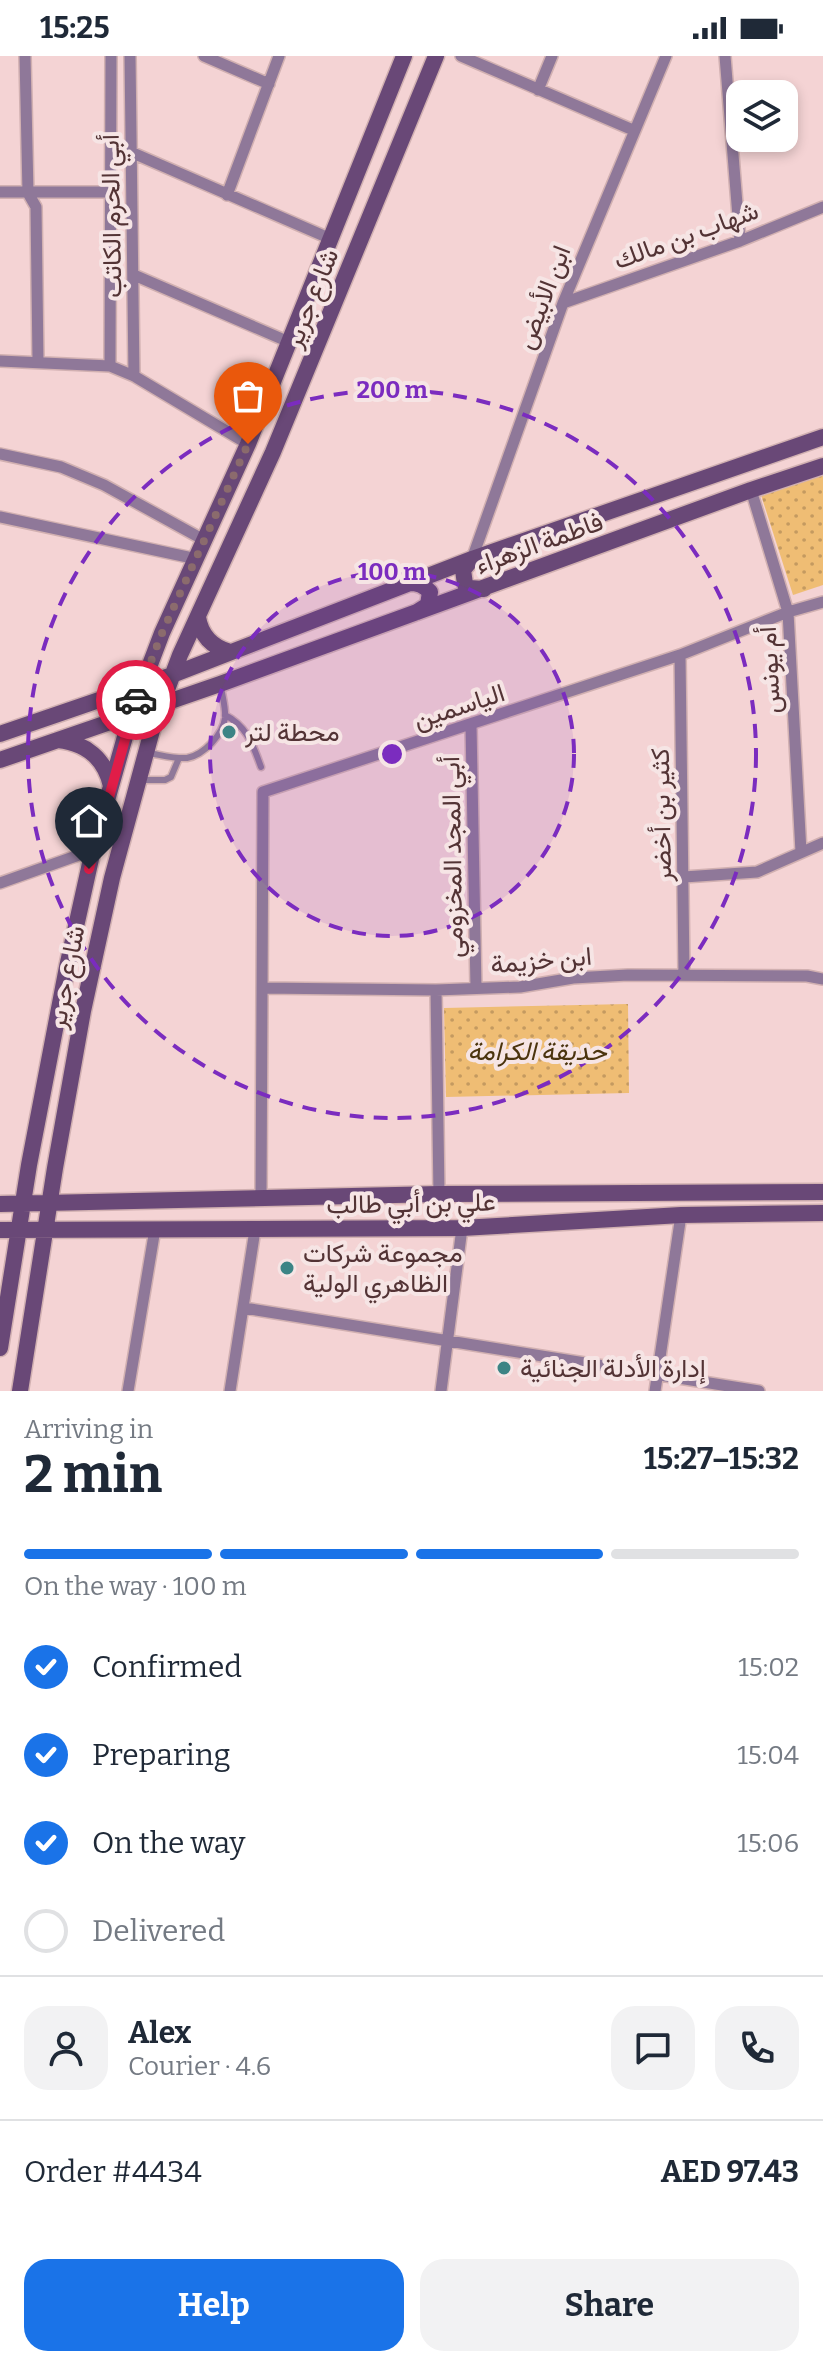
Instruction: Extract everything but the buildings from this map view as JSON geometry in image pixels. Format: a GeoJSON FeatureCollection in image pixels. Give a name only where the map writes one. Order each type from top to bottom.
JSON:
{"type":"FeatureCollection","features":[{"type":"Feature","properties":{"kind":"main road","name":"شارع جرير"},"geometry":{"type":"LineString","coordinates":[[0,1348],[5,1282],[14,1262],[7,1230],[10,1204],[28,1170],[64,980],[93,850],[132,712],[159,643],[248,444],[404,56]]}},
{"type":"Feature","properties":{"kind":"main road","name":"شارع جرير"},"geometry":{"type":"LineString","coordinates":[[20,1391],[54,1174],[97,944],[147,747],[161,703],[273,452],[436,56]]}},
{"type":"Feature","properties":{"kind":"main road"},"geometry":{"type":"LineString","coordinates":[[0,734],[141,686],[179,667],[230,652],[472,559],[823,437]]}},
{"type":"Feature","properties":{"kind":"main road","name":"فاطمة الزهراء"},"geometry":{"type":"LineString","coordinates":[[0,760],[220,684],[823,466]]}},
{"type":"Feature","properties":{"kind":"main road"},"geometry":{"type":"LineString","coordinates":[[472,559],[463,570],[465,584],[469,588],[484,589]]}},
{"type":"Feature","properties":{"kind":"main road"},"geometry":{"type":"LineString","coordinates":[[409,583],[417,583],[430,592],[428,605],[416,613]]}},
{"type":"Feature","properties":{"kind":"main road"},"geometry":{"type":"LineString","coordinates":[[198,617],[199,626],[208,640],[230,652]]}},
{"type":"Feature","properties":{"kind":"main road"},"geometry":{"type":"LineString","coordinates":[[159,643],[155,656],[159,667],[179,667]]}},
{"type":"Feature","properties":{"kind":"main road"},"geometry":{"type":"LineString","coordinates":[[179,667],[173,686],[191,693]]}},
{"type":"Feature","properties":{"kind":"main road"},"geometry":{"type":"LineString","coordinates":[[108,697],[124,702],[121,713],[114,719]]}},
{"type":"Feature","properties":{"kind":"main road"},"geometry":{"type":"LineString","coordinates":[[126,732],[142,721],[149,730],[147,747]]}},
{"type":"Feature","properties":{"kind":"main road"},"geometry":{"type":"LineString","coordinates":[[56,740],[78,744],[88,750],[104,766],[112,788]]}},
{"type":"Feature","properties":{"kind":"main road"},"geometry":{"type":"LineString","coordinates":[[28,1170],[30,1186],[40,1192],[49,1189],[54,1174]]}},
{"type":"Feature","properties":{"kind":"main road","name":"علي بن أبي طالب"},"geometry":{"type":"LineString","coordinates":[[10,1204],[439,1194],[823,1192]]}},
{"type":"Feature","properties":{"kind":"main road"},"geometry":{"type":"LineString","coordinates":[[76,1202],[67,1210],[66,1219],[70,1226],[78,1229]]}},
{"type":"Feature","properties":{"kind":"main road","name":"علي بن أبي طالب"},"geometry":{"type":"LineString","coordinates":[[7,1230],[462,1228],[681,1215],[823,1213]]}},
{"type":"Feature","properties":{"kind":"main road"},"geometry":{"type":"LineString","coordinates":[[14,1262],[18,1245],[26,1241],[37,1246],[40,1264]]}},
{"type":"Feature","properties":{"kind":"street"},"geometry":{"type":"LineString","coordinates":[[25,56],[28,193],[36,207],[38,361]]}},
{"type":"Feature","properties":{"kind":"street","name":"أبي الحرم الكاتب"},"geometry":{"type":"LineString","coordinates":[[110,366],[111,56]]}},
{"type":"Feature","properties":{"kind":"street","name":"أبي الحرم الكاتب"},"geometry":{"type":"LineString","coordinates":[[130,56],[134,376]]}},
{"type":"Feature","properties":{"kind":"street"},"geometry":{"type":"LineString","coordinates":[[204,56],[269,84]]}},
{"type":"Feature","properties":{"kind":"street"},"geometry":{"type":"LineString","coordinates":[[227,195],[279,56]]}},
{"type":"Feature","properties":{"kind":"street"},"geometry":{"type":"LineString","coordinates":[[461,56],[633,130]]}},
{"type":"Feature","properties":{"kind":"street"},"geometry":{"type":"LineString","coordinates":[[538,90],[552,56]]}},
{"type":"Feature","properties":{"kind":"street","name":"ابن الأبيض"},"geometry":{"type":"LineString","coordinates":[[472,559],[563,303],[666,56]]}},
{"type":"Feature","properties":{"kind":"street"},"geometry":{"type":"LineString","coordinates":[[725,56],[740,241]]}},
{"type":"Feature","properties":{"kind":"street"},"geometry":{"type":"LineString","coordinates":[[133,153],[331,239]]}},
{"type":"Feature","properties":{"kind":"street"},"geometry":{"type":"LineString","coordinates":[[0,192],[111,192]]}},
{"type":"Feature","properties":{"kind":"street","name":"شهاب بن مالك"},"geometry":{"type":"LineString","coordinates":[[563,303],[740,241],[823,207]]}},
{"type":"Feature","properties":{"kind":"street"},"geometry":{"type":"LineString","coordinates":[[134,275],[289,342]]}},
{"type":"Feature","properties":{"kind":"street"},"geometry":{"type":"LineString","coordinates":[[0,361],[110,366],[134,376],[248,444]]}},
{"type":"Feature","properties":{"kind":"street"},"geometry":{"type":"LineString","coordinates":[[0,454],[61,467],[204,540]]}},
{"type":"Feature","properties":{"kind":"street","name":"أم يونس"},"geometry":{"type":"LineString","coordinates":[[751,490],[788,612],[801,852]]}},
{"type":"Feature","properties":{"kind":"street"},"geometry":{"type":"LineString","coordinates":[[0,517],[197,559]]}},
{"type":"Feature","properties":{"kind":"street","name":"الياسمين"},"geometry":{"type":"LineString","coordinates":[[261,1198],[263,792],[680,655],[788,612],[823,602]]}},
{"type":"Feature","properties":{"kind":"street","name":"كثير بن أخضر"},"geometry":{"type":"LineString","coordinates":[[680,655],[684,974]]}},
{"type":"Feature","properties":{"kind":"street","name":"أبي المجد المخزومي"},"geometry":{"type":"LineString","coordinates":[[471,725],[476,988]]}},
{"type":"Feature","properties":{"kind":"street"},"geometry":{"type":"LineString","coordinates":[[684,877],[757,872],[823,843]]}},
{"type":"Feature","properties":{"kind":"street"},"geometry":{"type":"LineString","coordinates":[[0,883],[93,850]]}},
{"type":"Feature","properties":{"kind":"street","name":"ابن خزيمة"},"geometry":{"type":"LineString","coordinates":[[263,988],[436,990],[520,987],[587,977],[684,974],[807,976],[823,979]]}},
{"type":"Feature","properties":{"kind":"street"},"geometry":{"type":"LineString","coordinates":[[436,990],[439,1194]]}},
{"type":"Feature","properties":{"kind":"street"},"geometry":{"type":"LineString","coordinates":[[655,1391],[681,1215]]}},
{"type":"Feature","properties":{"kind":"street"},"geometry":{"type":"LineString","coordinates":[[441,1391],[462,1228]]}},
{"type":"Feature","properties":{"kind":"street"},"geometry":{"type":"LineString","coordinates":[[128,1391],[155,1229]]}},
{"type":"Feature","properties":{"kind":"street"},"geometry":{"type":"LineString","coordinates":[[230,1391],[255,1230]]}},
{"type":"Feature","properties":{"kind":"street"},"geometry":{"type":"LineString","coordinates":[[244,1308],[759,1391]]}},
{"type":"Feature","properties":{"kind":"lane"},"geometry":{"type":"LineString","coordinates":[[147,747],[179,758],[198,754],[209,746],[220,732],[225,715],[220,684]]}},
{"type":"Feature","properties":{"kind":"lane"},"geometry":{"type":"LineString","coordinates":[[225,715],[238,723],[248,735],[261,767]]}},
{"type":"Feature","properties":{"kind":"lane"},"geometry":{"type":"LineString","coordinates":[[139,781],[171,777],[179,758]]}},
{"type":"Feature","properties":{"kind":"green space"},"geometry":{"type":"Polygon","coordinates":[[[823,475],[823,585],[793,595],[761,495],[823,475]]]}},
{"type":"Feature","properties":{"kind":"green space","name":"حديقة الكرامة"},"geometry":{"type":"Polygon","coordinates":[[[628,1004],[629,1093],[446,1097],[444,1008],[628,1004]]]}},
{"type":"Feature","properties":{"kind":"way so far"},"geometry":{"type":"LineString","coordinates":[[136,700],[162,633],[248,444]]}},
{"type":"Feature","properties":{"kind":"place","name":"محطة لتر"},"geometry":{"type":"Point","coordinates":[229,732]}},
{"type":"Feature","properties":{"kind":"place","name":"مجموعة شركات الظاهري الولية"},"geometry":{"type":"Point","coordinates":[287,1268]}},
{"type":"Feature","properties":{"kind":"place","name":"إدارة الأدلة الجنائية"},"geometry":{"type":"Point","coordinates":[504,1368]}},
{"type":"Feature","properties":{"kind":"route"},"geometry":{"type":"LineString","coordinates":[[89,869],[136,700]]}}]}
